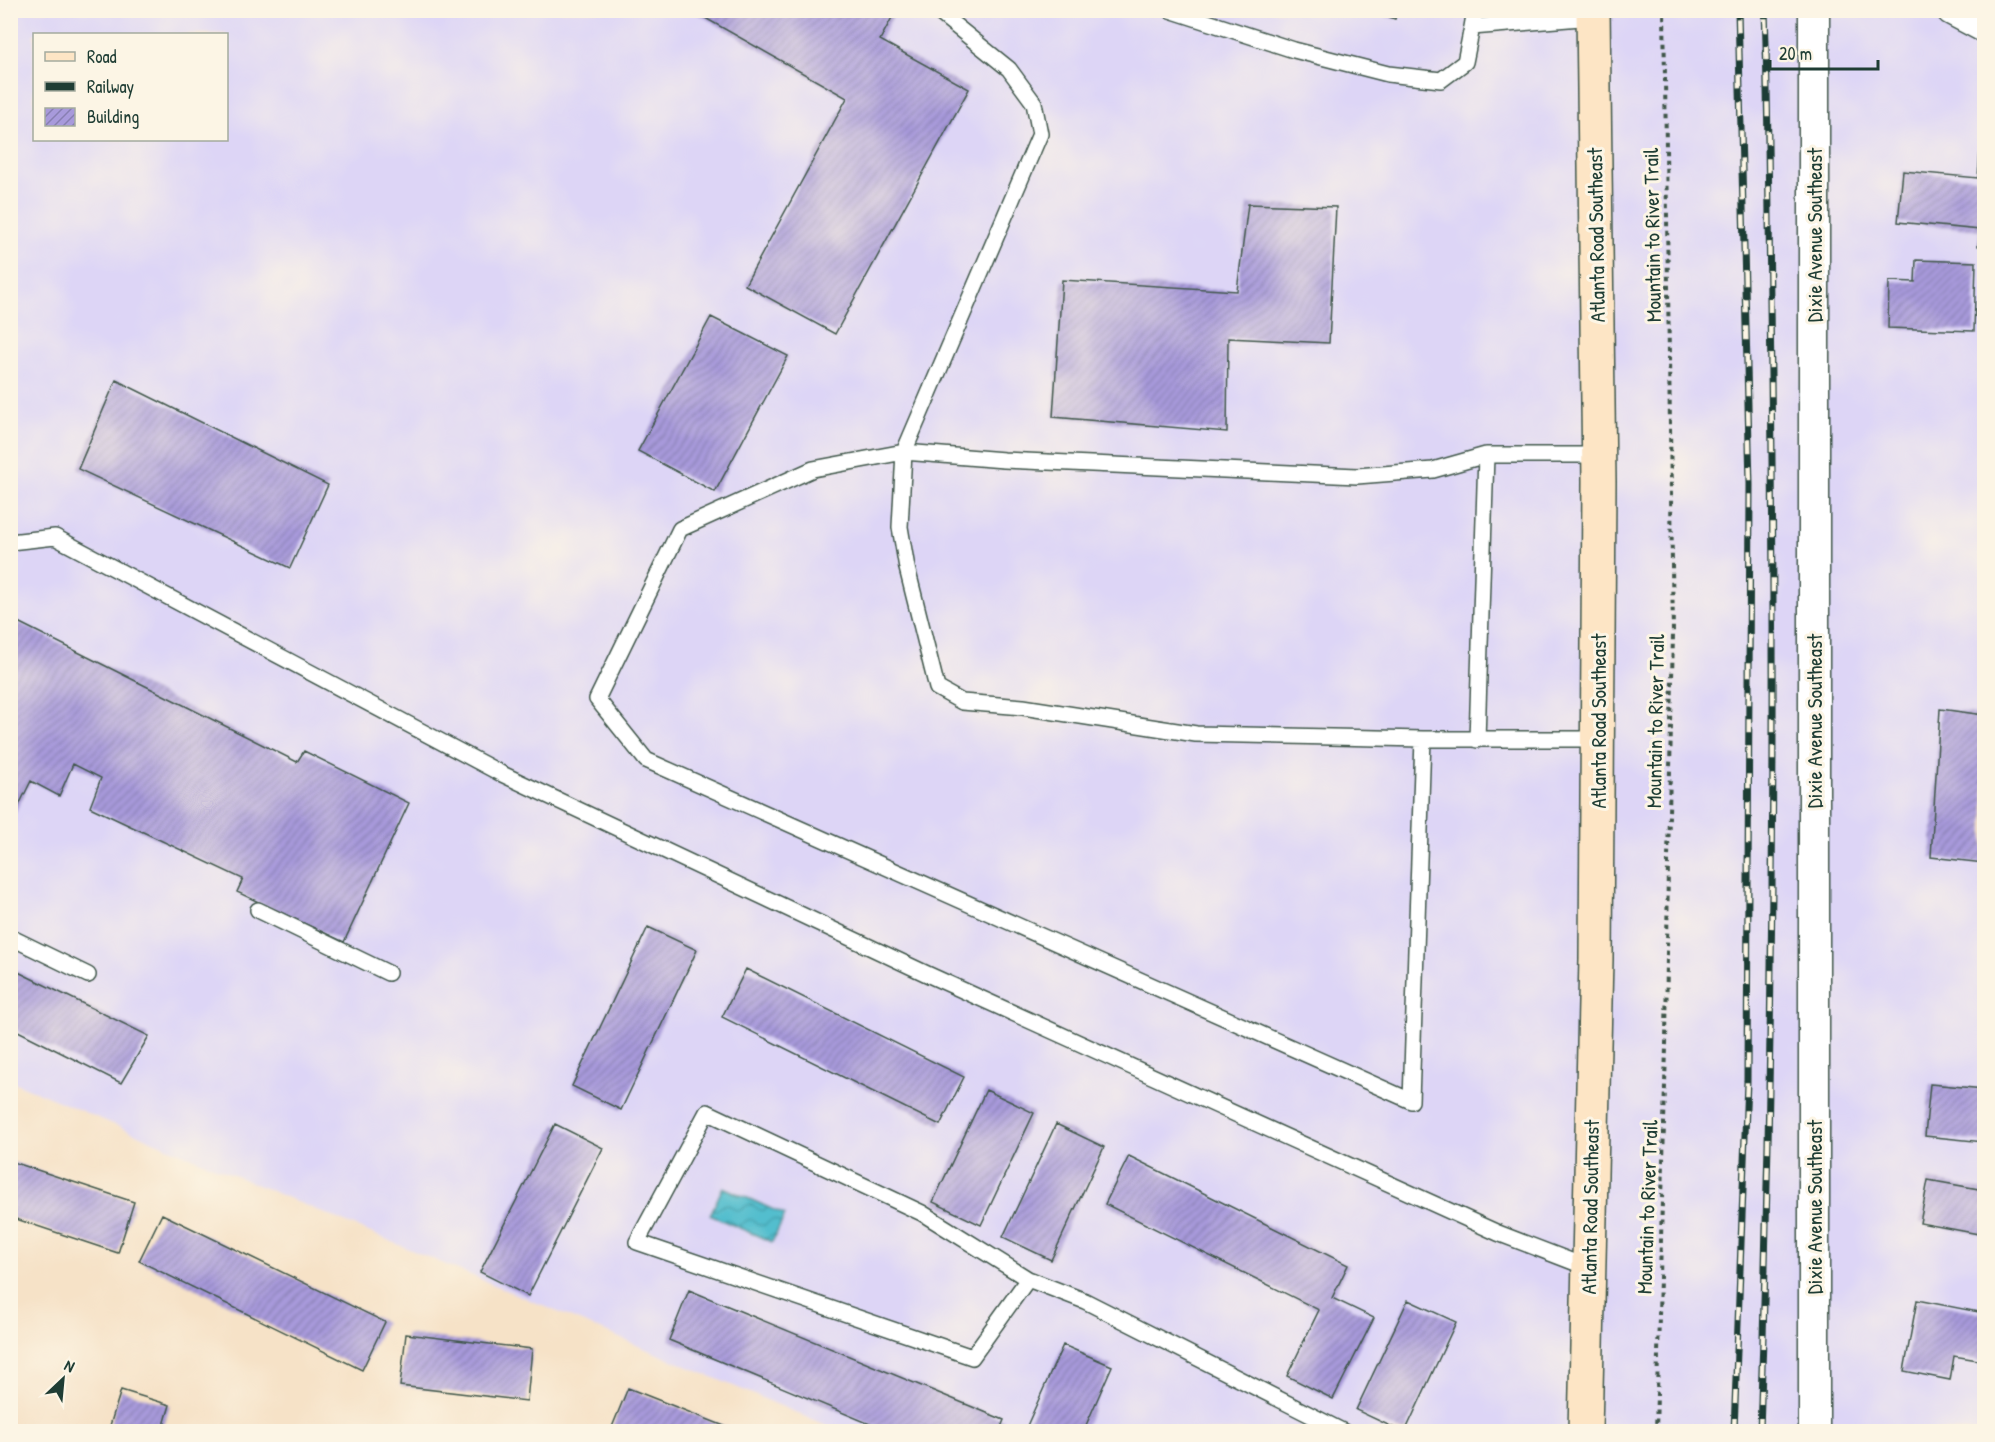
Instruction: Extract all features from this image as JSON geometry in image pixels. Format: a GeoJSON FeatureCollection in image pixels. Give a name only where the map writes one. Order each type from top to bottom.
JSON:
{"type":"FeatureCollection","features":[{"type":"Feature","properties":{"kind":"main road","name":"Atlanta Road Southeast"},"geometry":{"type":"LineString","coordinates":[[1585,1431],[1596,959],[1598,739],[1599,455],[1593,14]]}},
{"type":"Feature","properties":{"kind":"street","name":"Dixie Avenue Southeast"},"geometry":{"type":"LineString","coordinates":[[1814,10],[1814,1431]]}},
{"type":"Feature","properties":{"kind":"street"},"geometry":{"type":"LineString","coordinates":[[1952,10],[1984,27]]}},
{"type":"Feature","properties":{"kind":"lane"},"geometry":{"type":"LineString","coordinates":[[936,10],[1009,69],[1034,103],[1040,134],[904,452],[900,527],[907,568],[937,688],[962,702],[1023,707],[1196,734],[1423,740],[1598,739]]}},
{"type":"Feature","properties":{"kind":"lane"},"geometry":{"type":"LineString","coordinates":[[1170,10],[1294,50],[1367,69],[1388,74],[1441,80],[1465,62],[1475,10]]}},
{"type":"Feature","properties":{"kind":"lane"},"geometry":{"type":"LineString","coordinates":[[1472,27],[1593,14]]}},
{"type":"Feature","properties":{"kind":"lane"},"geometry":{"type":"LineString","coordinates":[[1423,740],[1411,1101],[646,760],[597,699],[680,529],[813,470],[904,452],[1004,460],[1357,476],[1433,470],[1486,456],[1599,455]]}},
{"type":"Feature","properties":{"kind":"lane"},"geometry":{"type":"LineString","coordinates":[[1477,740],[1486,456]]}},
{"type":"Feature","properties":{"kind":"lane"},"geometry":{"type":"LineString","coordinates":[[10,542],[55,537],[510,778],[938,979],[1498,1233],[1589,1268]]}},
{"type":"Feature","properties":{"kind":"lane"},"geometry":{"type":"LineString","coordinates":[[258,910],[388,973]]}},
{"type":"Feature","properties":{"kind":"lane"},"geometry":{"type":"LineString","coordinates":[[10,937],[88,975]]}},
{"type":"Feature","properties":{"kind":"lane"},"geometry":{"type":"LineString","coordinates":[[1028,1279],[972,1357],[637,1242],[706,1112],[922,1213],[1028,1279],[1085,1302],[1344,1431]]}},
{"type":"Feature","properties":{"kind":"path","name":"Mountain to River Trail"},"geometry":{"type":"LineString","coordinates":[[1656,1431],[1673,634],[1664,10]]}},
{"type":"Feature","properties":{"kind":"shaded area"},"geometry":{"type":"Polygon","coordinates":[[[10,11],[1984,11],[1984,1431],[840,1431],[11,1081],[10,11]]]}},
{"type":"Feature","properties":{"kind":"water"},"geometry":{"type":"Polygon","coordinates":[[[723,1187],[785,1215],[772,1242],[710,1215],[723,1187]]]}},
{"type":"Feature","properties":{"kind":"building"},"geometry":{"type":"Polygon","coordinates":[[[691,10],[896,10],[880,40],[969,89],[835,334],[745,285],[847,98],[691,10]]]}},
{"type":"Feature","properties":{"kind":"building"},"geometry":{"type":"Polygon","coordinates":[[[1366,10],[1398,10],[1395,19],[1366,10]]]}},
{"type":"Feature","properties":{"kind":"building"},"geometry":{"type":"Polygon","coordinates":[[[1980,149],[1984,149],[1984,247],[1978,246],[1980,230],[1898,222],[1903,171],[1978,178],[1980,149]]]}},
{"type":"Feature","properties":{"kind":"building"},"geometry":{"type":"Polygon","coordinates":[[[1248,204],[1336,207],[1329,343],[1228,338],[1227,432],[1053,417],[1062,280],[1237,291],[1248,204]]]}},
{"type":"Feature","properties":{"kind":"building"},"geometry":{"type":"Polygon","coordinates":[[[1916,260],[1976,262],[1974,331],[1888,328],[1889,281],[1915,282],[1916,260]]]}},
{"type":"Feature","properties":{"kind":"building"},"geometry":{"type":"Polygon","coordinates":[[[711,317],[788,356],[715,492],[638,451],[711,317]]]}},
{"type":"Feature","properties":{"kind":"building"},"geometry":{"type":"Polygon","coordinates":[[[116,380],[328,485],[290,568],[78,469],[116,380]]]}},
{"type":"Feature","properties":{"kind":"building"},"geometry":{"type":"Polygon","coordinates":[[[10,618],[297,762],[304,751],[409,803],[344,942],[237,892],[243,879],[90,807],[101,778],[73,764],[59,796],[31,781],[13,817],[10,816],[10,618]]]}},
{"type":"Feature","properties":{"kind":"building"},"geometry":{"type":"Polygon","coordinates":[[[1940,709],[1984,715],[1984,863],[1931,857],[1940,709]]]}},
{"type":"Feature","properties":{"kind":"building"},"geometry":{"type":"Polygon","coordinates":[[[648,927],[697,950],[621,1110],[572,1086],[648,927]]]}},
{"type":"Feature","properties":{"kind":"building"},"geometry":{"type":"Polygon","coordinates":[[[10,968],[149,1036],[121,1083],[10,1027],[10,968]]]}},
{"type":"Feature","properties":{"kind":"building"},"geometry":{"type":"Polygon","coordinates":[[[746,969],[964,1077],[940,1125],[722,1017],[746,969]]]}},
{"type":"Feature","properties":{"kind":"building"},"geometry":{"type":"Polygon","coordinates":[[[1930,1084],[1984,1089],[1984,1142],[1925,1136],[1930,1084]]]}},
{"type":"Feature","properties":{"kind":"building"},"geometry":{"type":"Polygon","coordinates":[[[986,1090],[1034,1113],[981,1225],[933,1202],[986,1090]]]}},
{"type":"Feature","properties":{"kind":"building"},"geometry":{"type":"Polygon","coordinates":[[[555,1124],[603,1148],[528,1296],[480,1272],[555,1124]]]}},
{"type":"Feature","properties":{"kind":"building"},"geometry":{"type":"Polygon","coordinates":[[[1056,1124],[1104,1147],[1051,1260],[1003,1237],[1056,1124]]]}},
{"type":"Feature","properties":{"kind":"building"},"geometry":{"type":"Polygon","coordinates":[[[1129,1156],[1348,1265],[1332,1298],[1374,1318],[1333,1399],[1287,1376],[1319,1310],[1105,1204],[1129,1156]]]}},
{"type":"Feature","properties":{"kind":"building"},"geometry":{"type":"Polygon","coordinates":[[[10,1161],[134,1202],[118,1253],[10,1217],[10,1161]]]}},
{"type":"Feature","properties":{"kind":"building"},"geometry":{"type":"Polygon","coordinates":[[[1928,1180],[1984,1190],[1984,1235],[1920,1223],[1928,1180]]]}},
{"type":"Feature","properties":{"kind":"building"},"geometry":{"type":"Polygon","coordinates":[[[162,1214],[385,1322],[362,1370],[139,1261],[162,1214]]]}},
{"type":"Feature","properties":{"kind":"building"},"geometry":{"type":"Polygon","coordinates":[[[689,1290],[1004,1420],[999,1432],[889,1432],[669,1340],[689,1290]]]}},
{"type":"Feature","properties":{"kind":"building"},"geometry":{"type":"Polygon","coordinates":[[[1408,1300],[1456,1322],[1405,1432],[1403,1432],[1356,1410],[1408,1300]]]}},
{"type":"Feature","properties":{"kind":"building"},"geometry":{"type":"Polygon","coordinates":[[[1917,1300],[1984,1313],[1984,1361],[1954,1356],[1950,1380],[1904,1371],[1917,1300]]]}},
{"type":"Feature","properties":{"kind":"building"},"geometry":{"type":"Polygon","coordinates":[[[406,1334],[532,1349],[527,1401],[400,1386],[406,1334]]]}},
{"type":"Feature","properties":{"kind":"building"},"geometry":{"type":"Polygon","coordinates":[[[1063,1345],[1112,1366],[1083,1432],[1035,1432],[1026,1428],[1063,1345]]]}},
{"type":"Feature","properties":{"kind":"building"},"geometry":{"type":"Polygon","coordinates":[[[628,1388],[737,1431],[737,1432],[610,1432],[628,1388]]]}},
{"type":"Feature","properties":{"kind":"building"},"geometry":{"type":"Polygon","coordinates":[[[121,1390],[170,1405],[162,1432],[108,1432],[121,1390]]]}},
{"type":"Feature","properties":{"kind":"railway"},"geometry":{"type":"LineString","coordinates":[[1734,1432],[1747,1081],[1750,484],[1738,10]]}},
{"type":"Feature","properties":{"kind":"railway"},"geometry":{"type":"LineString","coordinates":[[1760,1432],[1770,1035],[1773,771],[1765,10]]}}]}
